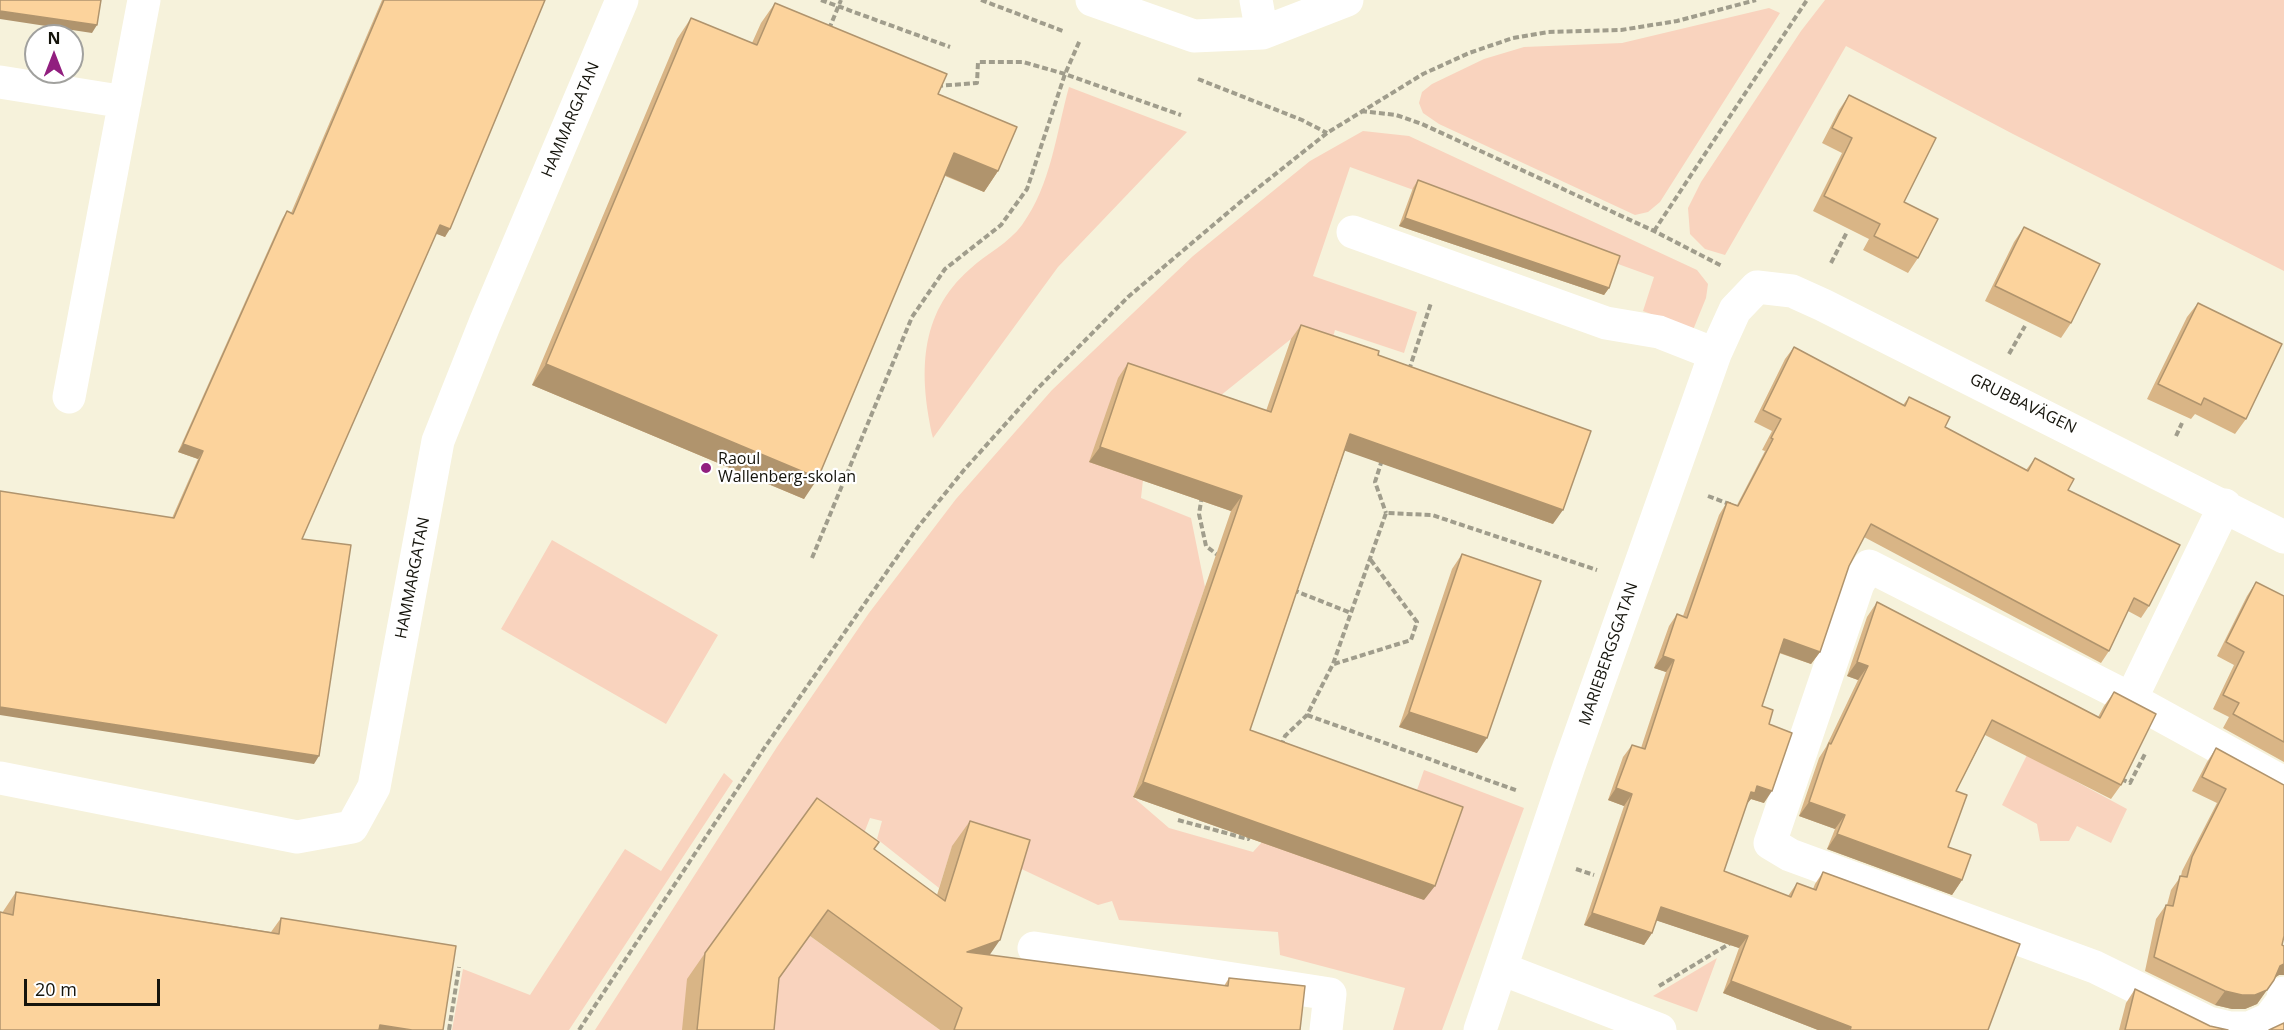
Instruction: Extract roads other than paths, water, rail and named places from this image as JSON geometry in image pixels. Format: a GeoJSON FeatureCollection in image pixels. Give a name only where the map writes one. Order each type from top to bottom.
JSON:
{"type":"FeatureCollection","features":[{"type":"Feature","properties":{"kind":"street"},"geometry":{"type":"LineString","coordinates":[[69,396],[144,0]]}},
{"type":"Feature","properties":{"kind":"street","name":"HAMMARGATAN"},"geometry":{"type":"LineString","coordinates":[[0,778],[297,837],[352,827],[374,787],[438,441],[485,323],[622,0]]}},
{"type":"Feature","properties":{"kind":"street"},"geometry":{"type":"LineString","coordinates":[[1092,0],[1194,36],[1262,33],[1347,0]]}},
{"type":"Feature","properties":{"kind":"street"},"geometry":{"type":"LineString","coordinates":[[1256,0],[1262,33]]}},
{"type":"Feature","properties":{"kind":"street"},"geometry":{"type":"LineString","coordinates":[[0,82],[125,102]]}},
{"type":"Feature","properties":{"kind":"street"},"geometry":{"type":"LineString","coordinates":[[1353,232],[1606,323],[1659,332],[1715,354]]}},
{"type":"Feature","properties":{"kind":"street","name":"MARIEBERGSGATAN"},"geometry":{"type":"LineString","coordinates":[[1480,1030],[1556,804],[1715,354],[1735,310],[1757,287]]}},
{"type":"Feature","properties":{"kind":"street","name":"GRUBBAVÄGEN"},"geometry":{"type":"LineString","coordinates":[[1757,287],[1792,291],[1823,305],[2225,505],[2284,537]]}},
{"type":"Feature","properties":{"kind":"street"},"geometry":{"type":"LineString","coordinates":[[2131,699],[2225,505]]}},
{"type":"Feature","properties":{"kind":"street"},"geometry":{"type":"LineString","coordinates":[[2284,783],[2131,699],[1869,566],[1858,584],[1770,843],[1790,855],[2095,968],[2209,1023],[2230,1028],[2249,1028],[2269,1019],[2282,1002],[2284,993]]}},
{"type":"Feature","properties":{"kind":"street"},"geometry":{"type":"LineString","coordinates":[[1034,948],[1330,994],[1326,1030]]}},
{"type":"Feature","properties":{"kind":"street"},"geometry":{"type":"LineString","coordinates":[[1502,969],[1660,1030]]}},
{"type":"Feature","properties":{"kind":"place","name":"Raoul Wallenberg-skolan"},"geometry":{"type":"Point","coordinates":[706,468]}}]}
